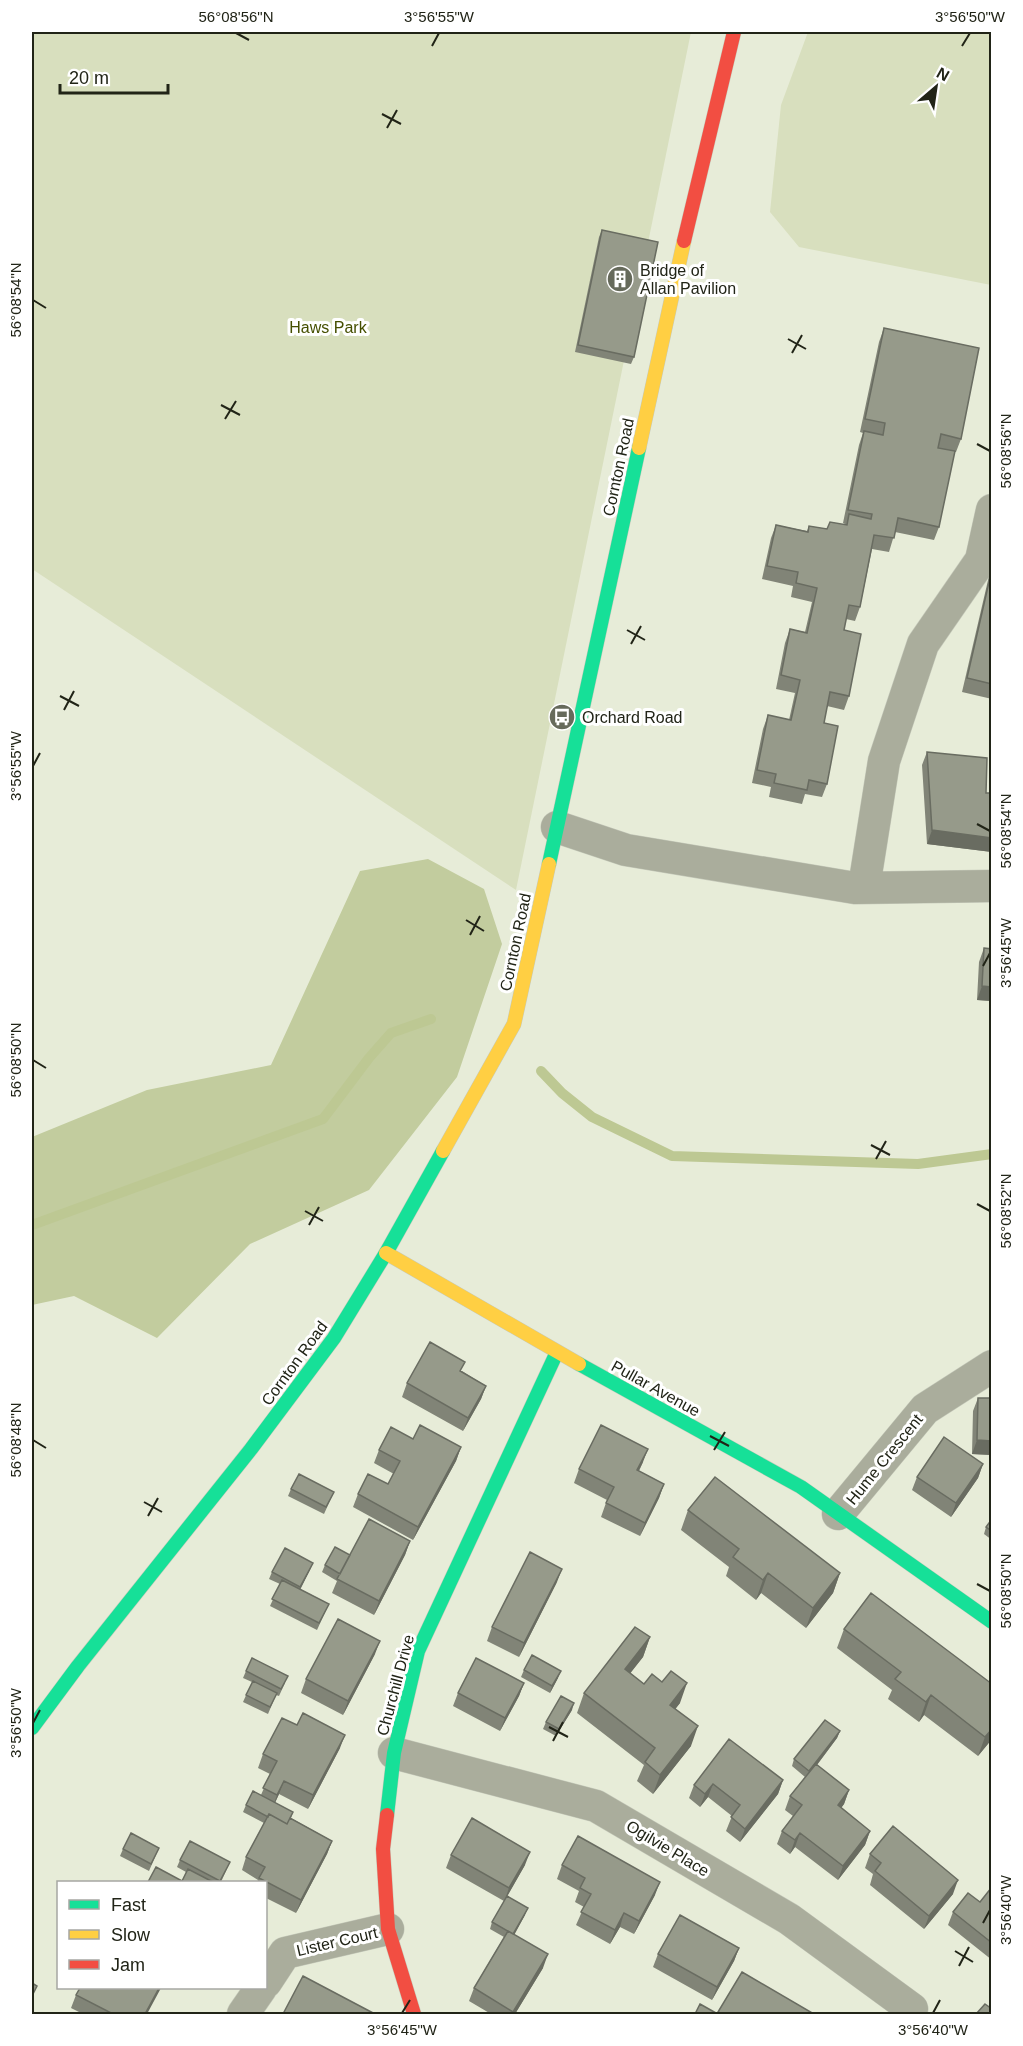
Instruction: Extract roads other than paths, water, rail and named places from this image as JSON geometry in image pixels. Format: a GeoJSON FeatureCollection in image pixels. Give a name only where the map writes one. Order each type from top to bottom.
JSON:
{"type":"FeatureCollection","features":[{"type":"Feature","properties":{"kind":"main road","name":"Cornton Road"},"geometry":{"type":"LineString","coordinates":[[32,1728],[78,1666],[265,1431],[333,1338],[386,1253],[514,1024],[680,258],[734,32]]}},
{"type":"Feature","properties":{"kind":"main road","name":"Pullar Avenue"},"geometry":{"type":"LineString","coordinates":[[386,1253],[557,1352],[801,1487],[992,1622]]}},
{"type":"Feature","properties":{"kind":"main road","name":"Churchill Drive"},"geometry":{"type":"LineString","coordinates":[[414,2014],[388,1929],[382,1849],[394,1753],[418,1651],[557,1352]]}},
{"type":"Feature","properties":{"kind":"street"},"geometry":{"type":"LineString","coordinates":[[864,887],[884,761],[923,644],[986,559],[992,510]]}},
{"type":"Feature","properties":{"kind":"street"},"geometry":{"type":"LineString","coordinates":[[557,827],[626,850],[855,888],[992,886]]}},
{"type":"Feature","properties":{"kind":"street","name":"Hume Crescent"},"geometry":{"type":"LineString","coordinates":[[838,1514],[925,1409],[992,1366]]}},
{"type":"Feature","properties":{"kind":"street","name":"Ogilvie Place"},"geometry":{"type":"LineString","coordinates":[[394,1753],[596,1806],[789,1919],[912,2009]]}},
{"type":"Feature","properties":{"kind":"street","name":"Lister Court"},"geometry":{"type":"LineString","coordinates":[[267,1980],[285,1953],[388,1929]]}},
{"type":"Feature","properties":{"kind":"street"},"geometry":{"type":"LineString","coordinates":[[243,2014],[260,1989]]}},
{"type":"Feature","properties":{"kind":"waterway"},"geometry":{"type":"LineString","coordinates":[[32,1225],[323,1119],[391,1033],[431,1019]]}},
{"type":"Feature","properties":{"kind":"waterway"},"geometry":{"type":"LineString","coordinates":[[541,1071],[562,1093],[592,1117],[672,1156],[918,1164],[992,1154]]}},
{"type":"Feature","properties":{"kind":"place","name":"Bridge of Allan Pavilion"},"geometry":{"type":"Point","coordinates":[620,279]}},
{"type":"Feature","properties":{"kind":"place","name":"Orchard Road"},"geometry":{"type":"Point","coordinates":[562,717]}},
{"type":"Feature","properties":{"kind":"park label","name":"Haws Park"},"geometry":{"type":"Point","coordinates":[328,327]}}]}
